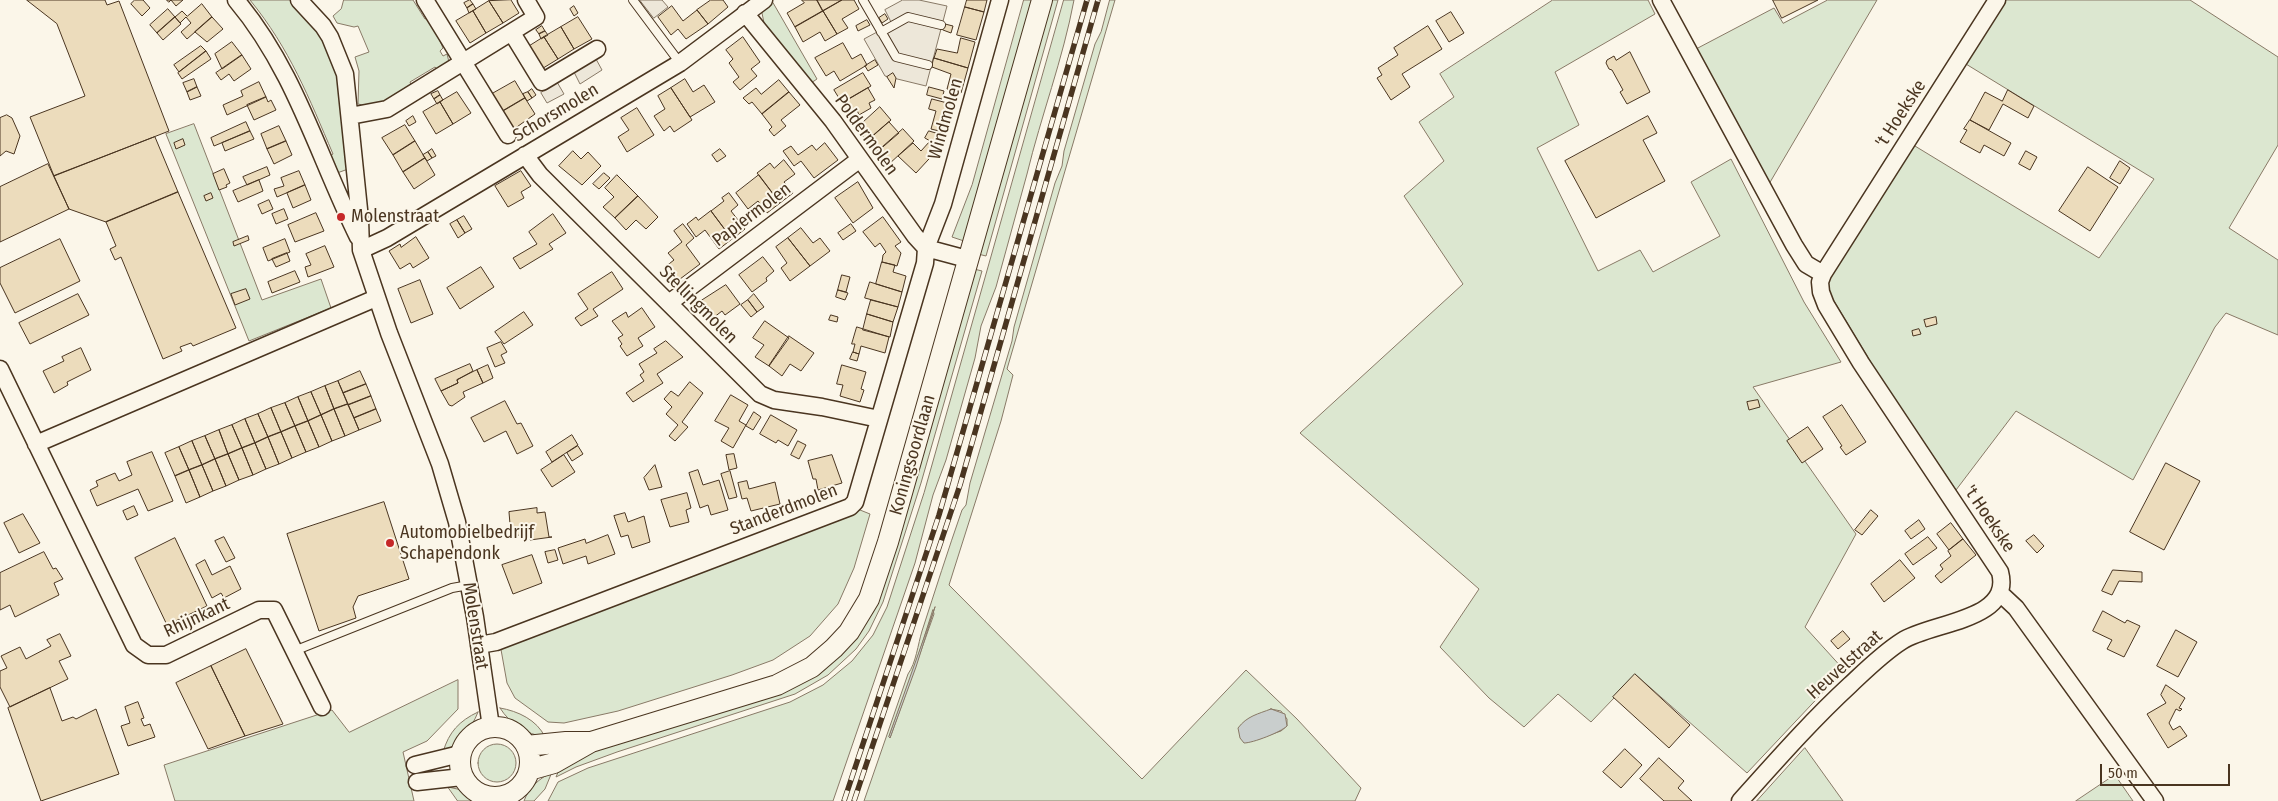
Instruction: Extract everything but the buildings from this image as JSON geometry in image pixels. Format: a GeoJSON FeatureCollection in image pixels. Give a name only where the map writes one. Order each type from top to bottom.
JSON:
{"type":"FeatureCollection","features":[{"type":"Feature","properties":{"kind":"street","name":"Molenstraat"},"geometry":{"type":"LineString","coordinates":[[236,0],[254,21],[277,58],[360,246],[376,298],[440,464],[457,522],[469,584],[491,727]]}},
{"type":"Feature","properties":{"kind":"street","name":"Molenstraat"},"geometry":{"type":"LineString","coordinates":[[299,0],[323,26],[339,56],[345,74],[360,219],[360,246]]}},
{"type":"Feature","properties":{"kind":"street"},"geometry":{"type":"LineString","coordinates":[[424,0],[508,135]]}},
{"type":"Feature","properties":{"kind":"street"},"geometry":{"type":"LineString","coordinates":[[350,116],[387,109],[536,18],[526,0]]}},
{"type":"Feature","properties":{"kind":"street","name":"Schorsmolen"},"geometry":{"type":"LineString","coordinates":[[360,246],[387,238],[680,63],[764,0]]}},
{"type":"Feature","properties":{"kind":"street","name":"Windmolen"},"geometry":{"type":"LineString","coordinates":[[926,248],[943,204],[1000,0]]}},
{"type":"Feature","properties":{"kind":"street","name":"Koningsoordlaan"},"geometry":{"type":"LineString","coordinates":[[529,770],[554,763],[591,742],[777,684],[812,667],[834,648],[848,632],[868,599],[888,542],[1042,0]]}},
{"type":"Feature","properties":{"kind":"street"},"geometry":{"type":"LineString","coordinates":[[1661,0],[1794,245],[1806,264],[1822,274]]}},
{"type":"Feature","properties":{"kind":"street","name":"'t Hoekske"},"geometry":{"type":"LineString","coordinates":[[1997,0],[1822,274],[1820,282],[1821,292],[1826,305],[1874,384],[1996,566],[2002,580],[2001,594]]}},
{"type":"Feature","properties":{"kind":"street","name":"Poldermolen"},"geometry":{"type":"LineString","coordinates":[[747,12],[833,121],[914,236],[926,248]]}},
{"type":"Feature","properties":{"kind":"street"},"geometry":{"type":"LineString","coordinates":[[512,33],[542,82],[596,49]]}},
{"type":"Feature","properties":{"kind":"street","name":"Stellingmolen"},"geometry":{"type":"LineString","coordinates":[[525,155],[540,175],[760,394],[774,400],[822,407],[880,419]]}},
{"type":"Feature","properties":{"kind":"street","name":"Papiermolen"},"geometry":{"type":"LineString","coordinates":[[669,303],[860,160]]}},
{"type":"Feature","properties":{"kind":"street"},"geometry":{"type":"LineString","coordinates":[[926,248],[968,259]]}},
{"type":"Feature","properties":{"kind":"street","name":"Standerdmolen"},"geometry":{"type":"LineString","coordinates":[[479,645],[496,642],[850,507],[855,502],[880,419],[924,263],[926,248]]}},
{"type":"Feature","properties":{"kind":"street"},"geometry":{"type":"LineString","coordinates":[[36,444],[376,298]]}},
{"type":"Feature","properties":{"kind":"street","name":"Rhijnkant"},"geometry":{"type":"LineString","coordinates":[[0,369],[134,645],[148,655],[166,655],[259,610],[274,610],[322,707]]}},
{"type":"Feature","properties":{"kind":"street"},"geometry":{"type":"LineString","coordinates":[[2001,594],[2016,608],[2155,801]]}},
{"type":"Feature","properties":{"kind":"street","name":"Heuvelstraat"},"geometry":{"type":"LineString","coordinates":[[1740,801],[1822,711],[1868,668],[1901,642],[1920,632],[1982,611],[2001,594]]}},
{"type":"Feature","properties":{"kind":"street"},"geometry":{"type":"LineString","coordinates":[[491,727],[512,731],[526,746],[530,763],[529,770],[524,783],[510,797],[489,799],[476,792],[462,777],[460,754],[471,736],[491,727]]}},
{"type":"Feature","properties":{"kind":"street","name":"Koningsoordlaan"},"geometry":{"type":"LineString","coordinates":[[526,746],[566,742],[591,742]]}},
{"type":"Feature","properties":{"kind":"street"},"geometry":{"type":"LineString","coordinates":[[415,765],[460,754]]}},
{"type":"Feature","properties":{"kind":"street"},"geometry":{"type":"LineString","coordinates":[[417,782],[462,777]]}},
{"type":"Feature","properties":{"kind":"lane"},"geometry":{"type":"LineString","coordinates":[[633,0],[680,63]]}},
{"type":"Feature","properties":{"kind":"lane"},"geometry":{"type":"LineString","coordinates":[[863,0],[896,57],[928,65]]}},
{"type":"Feature","properties":{"kind":"lane"},"geometry":{"type":"LineString","coordinates":[[881,32],[908,17],[941,26]]}},
{"type":"Feature","properties":{"kind":"lane"},"geometry":{"type":"LineString","coordinates":[[294,651],[452,588],[469,584]]}},
{"type":"Feature","properties":{"kind":"green space"},"geometry":{"type":"Polygon","coordinates":[[[250,0],[292,0],[314,21],[338,65],[351,168],[337,173],[330,156],[333,154],[298,74],[264,18],[250,0]]]}},
{"type":"Feature","properties":{"kind":"green space"},"geometry":{"type":"Polygon","coordinates":[[[344,0],[413,0],[425,19],[430,17],[443,48],[440,51],[443,56],[447,54],[449,62],[439,71],[435,67],[410,82],[412,87],[392,98],[372,105],[358,104],[359,71],[355,57],[369,52],[358,26],[354,27],[337,23],[333,16],[341,9],[344,0]]]}},
{"type":"Feature","properties":{"kind":"green space"},"geometry":{"type":"Polygon","coordinates":[[[1024,0],[1032,0],[964,241],[952,237],[972,185],[1024,0]]]}},
{"type":"Feature","properties":{"kind":"green space"},"geometry":{"type":"Polygon","coordinates":[[[1049,0],[1058,0],[986,256],[978,254],[1049,0]]]}},
{"type":"Feature","properties":{"kind":"green space"},"geometry":{"type":"Polygon","coordinates":[[[1064,0],[1074,0],[1058,66],[996,287],[981,326],[975,358],[946,460],[933,495],[915,563],[833,801],[548,801],[558,782],[588,768],[790,702],[823,685],[852,661],[873,635],[887,607],[924,493],[1064,0]]]}},
{"type":"Feature","properties":{"kind":"green space"},"geometry":{"type":"Polygon","coordinates":[[[1110,0],[1115,0],[1007,369],[1013,375],[1001,421],[949,585],[1142,779],[1246,670],[1297,719],[1361,788],[1355,801],[864,801],[908,674],[915,659],[922,631],[962,510],[966,505],[970,483],[1012,341],[1014,327],[1055,183],[1062,166],[1064,151],[1095,44],[1101,32],[1110,0]],[[933,610],[889,737],[890,738],[934,614],[933,610]],[[1271,709],[1258,739],[1281,731],[1287,726],[1287,719],[1281,711],[1271,709]]]}},
{"type":"Feature","properties":{"kind":"green space"},"geometry":{"type":"Polygon","coordinates":[[[1553,0],[1648,0],[1655,14],[1555,72],[1579,125],[1537,148],[1598,271],[1640,250],[1653,272],[1720,236],[1691,182],[1731,159],[1804,302],[1841,362],[1753,387],[1856,534],[1805,627],[1844,670],[1747,773],[1636,675],[1591,722],[1558,694],[1524,727],[1489,698],[1440,647],[1479,589],[1300,433],[1463,284],[1404,196],[1444,161],[1419,122],[1454,97],[1440,74],[1553,0]]]}},
{"type":"Feature","properties":{"kind":"green space"},"geometry":{"type":"Polygon","coordinates":[[[1828,0],[1877,0],[1769,184],[1696,49],[1774,8],[1783,23],[1828,0]]]}},
{"type":"Feature","properties":{"kind":"green space"},"geometry":{"type":"Polygon","coordinates":[[[1999,0],[2190,0],[2278,57],[2278,145],[2229,228],[2278,260],[2278,335],[2226,313],[2215,327],[2133,480],[2016,411],[1956,490],[1878,374],[1825,286],[1910,143],[2099,258],[2154,179],[1961,61],[1999,0]]]}},
{"type":"Feature","properties":{"kind":"green space"},"geometry":{"type":"Polygon","coordinates":[[[772,1],[817,79],[811,83],[764,23],[762,13],[772,1]]]}},
{"type":"Feature","properties":{"kind":"green space"},"geometry":{"type":"Polygon","coordinates":[[[194,124],[262,300],[321,279],[331,308],[249,341],[166,134],[194,124]]]}},
{"type":"Feature","properties":{"kind":"green space"},"geometry":{"type":"Polygon","coordinates":[[[974,269],[982,271],[921,483],[883,602],[869,631],[856,649],[828,675],[795,694],[617,752],[576,767],[556,777],[559,770],[577,757],[818,674],[852,643],[876,605],[974,269]]]}},
{"type":"Feature","properties":{"kind":"green space"},"geometry":{"type":"Polygon","coordinates":[[[860,510],[870,514],[854,568],[838,604],[810,636],[773,660],[618,711],[564,723],[548,722],[515,698],[507,683],[500,644],[860,510]]]}},
{"type":"Feature","properties":{"kind":"green space"},"geometry":{"type":"Polygon","coordinates":[[[458,680],[458,709],[427,741],[403,752],[414,801],[175,801],[164,765],[332,710],[349,732],[458,680]]]}},
{"type":"Feature","properties":{"kind":"green space"},"geometry":{"type":"Polygon","coordinates":[[[500,708],[514,711],[526,717],[542,731],[545,737],[519,727],[500,708]]]}},
{"type":"Feature","properties":{"kind":"green space"},"geometry":{"type":"Polygon","coordinates":[[[478,712],[472,725],[464,735],[443,752],[448,739],[460,723],[478,712]]]}},
{"type":"Feature","properties":{"kind":"green space"},"geometry":{"type":"Polygon","coordinates":[[[497,744],[510,750],[516,763],[510,776],[497,782],[484,776],[478,763],[484,750],[497,744]]]}},
{"type":"Feature","properties":{"kind":"green space"},"geometry":{"type":"Polygon","coordinates":[[[1805,748],[1843,801],[1757,801],[1805,748]]]}},
{"type":"Feature","properties":{"kind":"green space"},"geometry":{"type":"Polygon","coordinates":[[[552,772],[545,789],[534,801],[524,801],[535,784],[552,772]]]}},
{"type":"Feature","properties":{"kind":"green space"},"geometry":{"type":"Polygon","coordinates":[[[2115,775],[2133,801],[2076,801],[2115,775]]]}},
{"type":"Feature","properties":{"kind":"green space"},"geometry":{"type":"Polygon","coordinates":[[[448,787],[462,790],[476,801],[458,801],[448,787]]]}},
{"type":"Feature","properties":{"kind":"shaded area"},"geometry":{"type":"Polygon","coordinates":[[[640,0],[662,0],[668,7],[654,18],[640,0]]]}},
{"type":"Feature","properties":{"kind":"shaded area"},"geometry":{"type":"Polygon","coordinates":[[[903,0],[919,0],[947,6],[926,86],[885,76],[864,39],[892,24],[885,10],[903,0]]]}},
{"type":"Feature","properties":{"kind":"shaded area"},"geometry":{"type":"Polygon","coordinates":[[[596,59],[602,70],[580,84],[574,72],[596,59]]]}},
{"type":"Feature","properties":{"kind":"shaded area"},"geometry":{"type":"Polygon","coordinates":[[[557,82],[564,94],[547,103],[541,93],[557,82]]]}},
{"type":"Feature","properties":{"kind":"shaded area"},"geometry":{"type":"Polygon","coordinates":[[[935,607],[916,667],[890,738],[889,737],[935,607]]]}},
{"type":"Feature","properties":{"kind":"shaded area"},"geometry":{"type":"Polygon","coordinates":[[[1271,709],[1285,714],[1287,726],[1267,737],[1244,743],[1240,738],[1238,728],[1241,724],[1257,714],[1271,709]]]}},
{"type":"Feature","properties":{"kind":"railway"},"geometry":{"type":"LineString","coordinates":[[844,801],[939,515],[1087,0]]}},
{"type":"Feature","properties":{"kind":"railway"},"geometry":{"type":"LineString","coordinates":[[854,801],[960,485],[1098,0]]}},
{"type":"Feature","properties":{"kind":"place","name":"Molenstraat"},"geometry":{"type":"Point","coordinates":[341,217]}},
{"type":"Feature","properties":{"kind":"place","name":"Automobielbedrijf Schapendonk"},"geometry":{"type":"Point","coordinates":[390,543]}}]}
